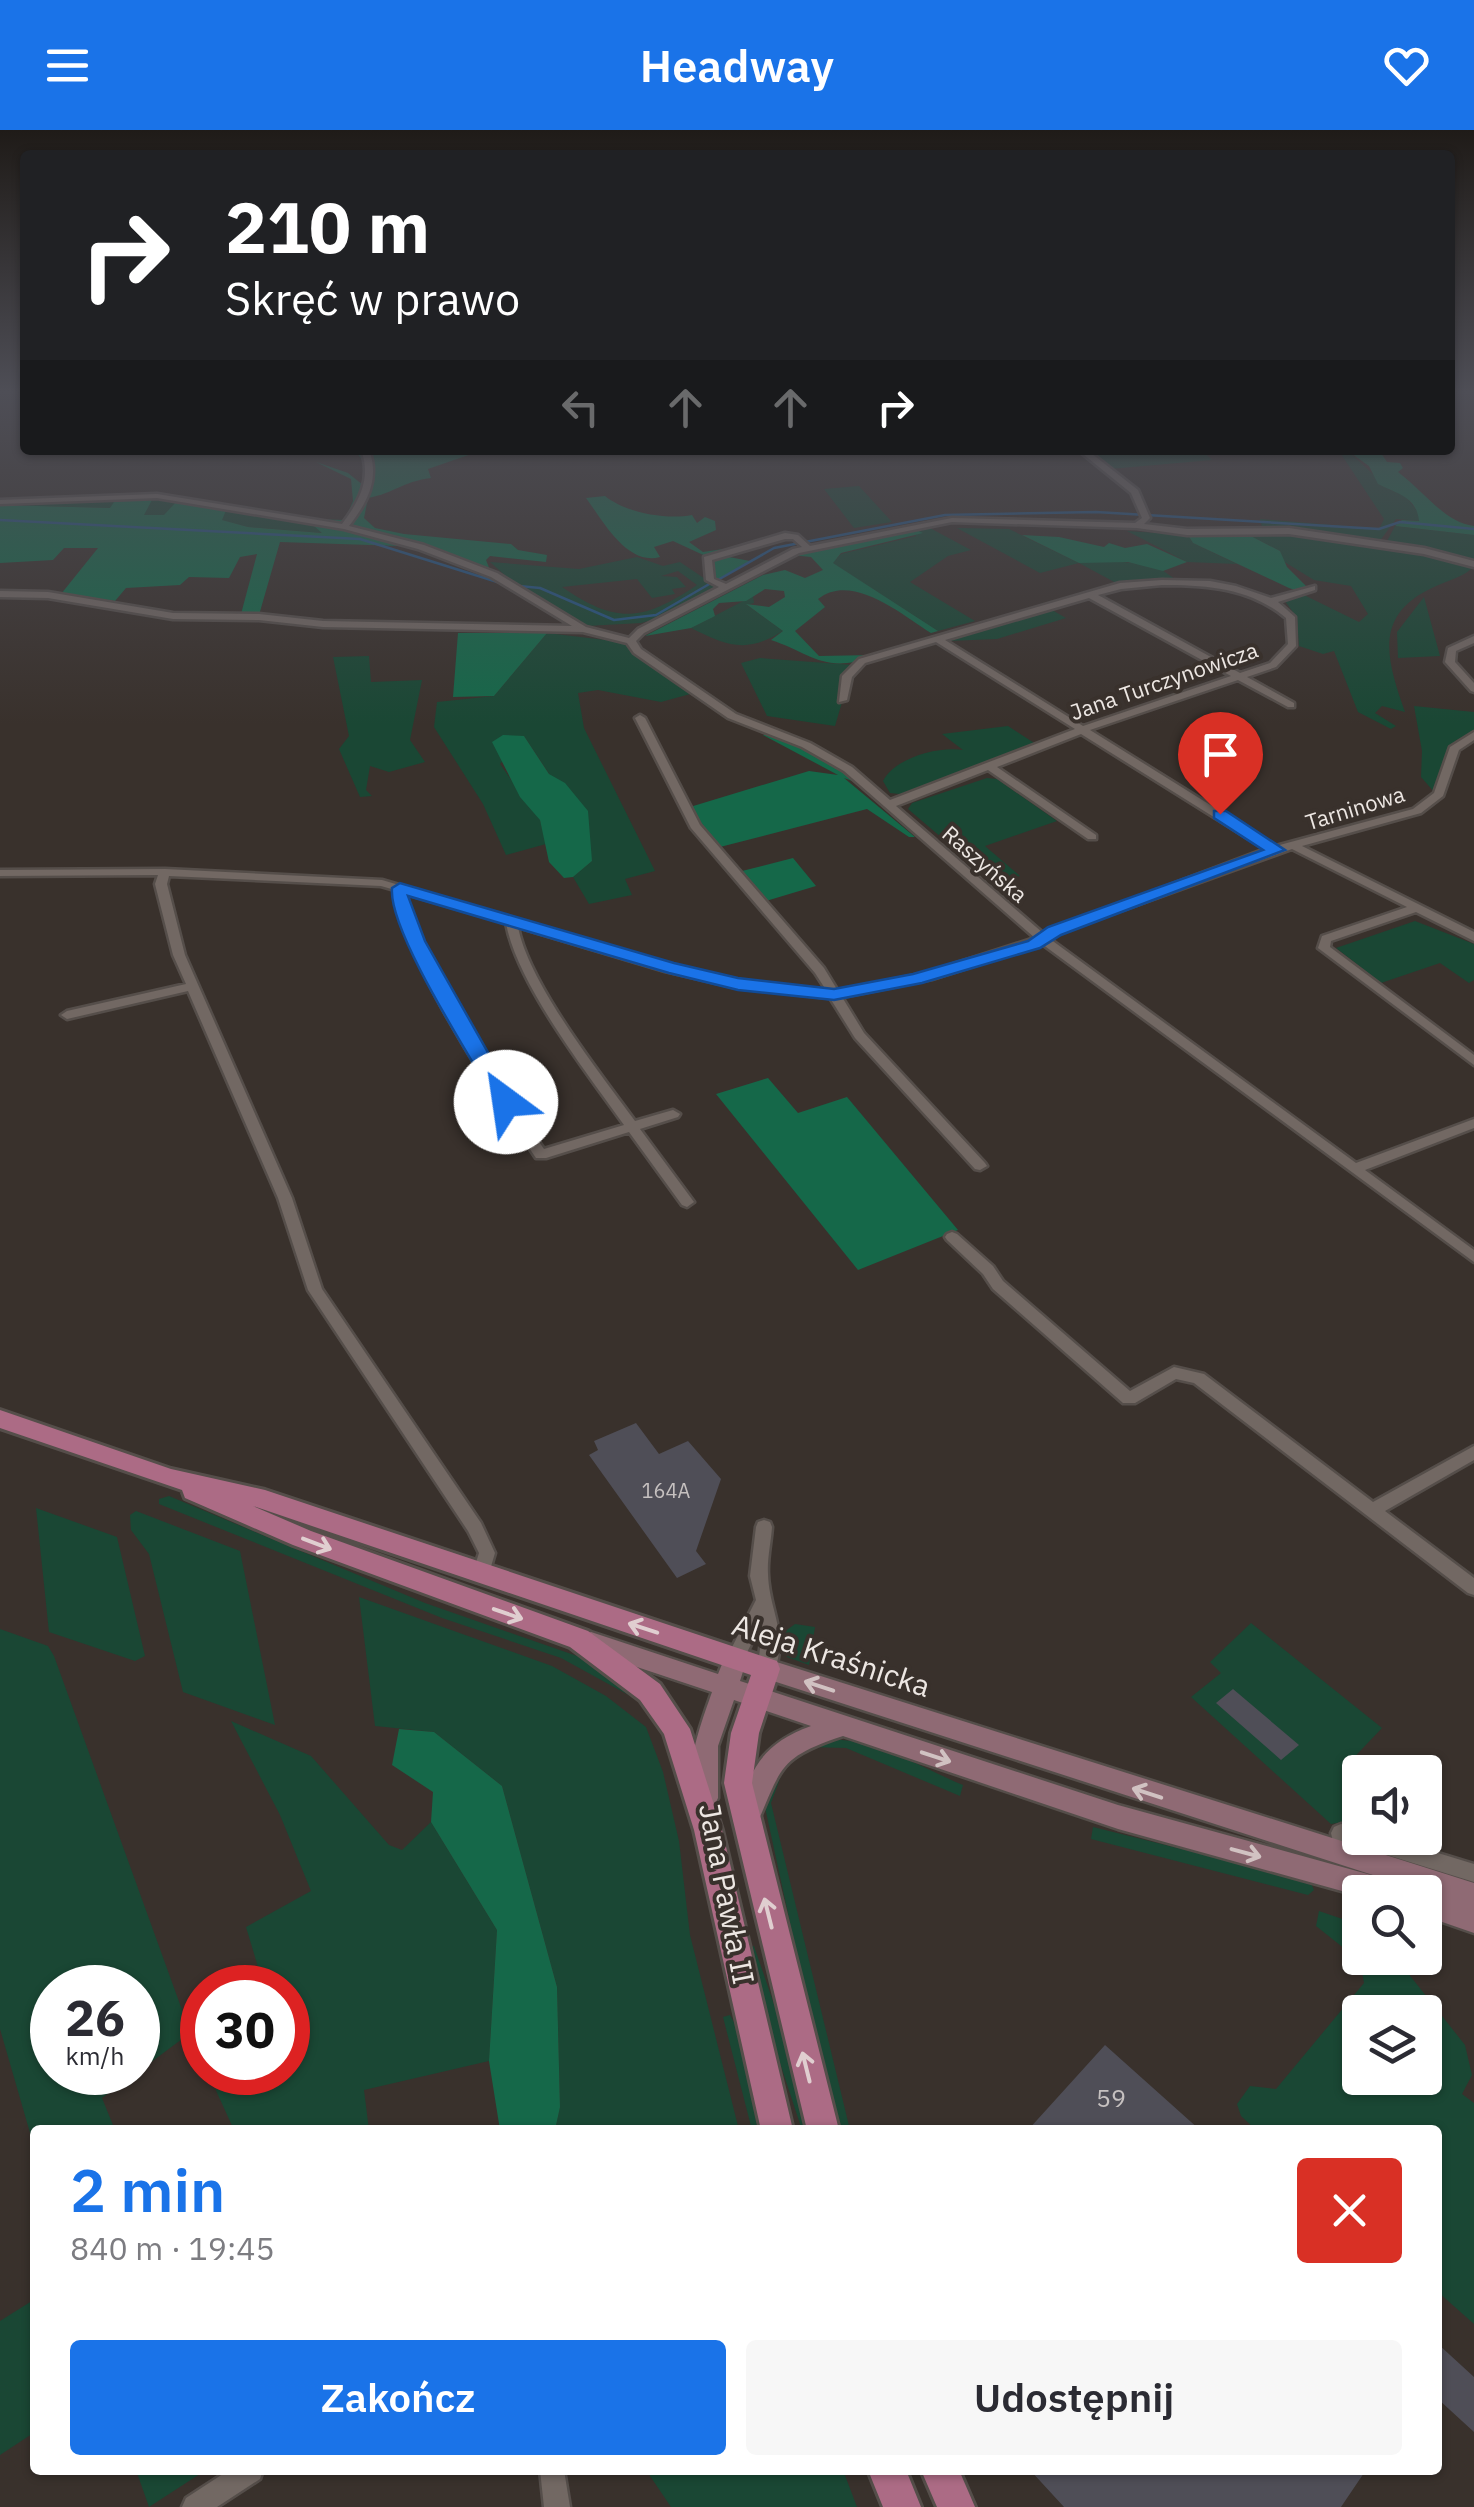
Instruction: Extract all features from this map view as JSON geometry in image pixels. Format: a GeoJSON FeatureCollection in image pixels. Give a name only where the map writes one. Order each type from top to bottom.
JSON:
{"type":"FeatureCollection","features":[{"type":"Feature","properties":{"kind":"main road","name":"Aleja Kraśnicka"},"geometry":{"type":"LineString","coordinates":[[0,1420],[169,1478],[256,1498],[767,1669],[1342,1837]]}},
{"type":"Feature","properties":{"kind":"main road","name":"Aleja Kraśnicka"},"geometry":{"type":"LineString","coordinates":[[169,1478],[242,1514],[579,1639],[1118,1817],[1342,1879]]}},
{"type":"Feature","properties":{"kind":"main road"},"geometry":{"type":"LineString","coordinates":[[579,1639],[632,1676],[664,1709],[676,1729],[708,1830]]}},
{"type":"Feature","properties":{"kind":"main road","name":"Jana Pawła II"},"geometry":{"type":"LineString","coordinates":[[735,1658],[705,1760],[708,1830],[776,2125]]}},
{"type":"Feature","properties":{"kind":"main road","name":"Jana Pawła II"},"geometry":{"type":"LineString","coordinates":[[767,1669],[740,1754],[738,1784],[821,2125]]}},
{"type":"Feature","properties":{"kind":"main road"},"geometry":{"type":"LineString","coordinates":[[745,1822],[763,1771],[774,1756],[806,1738],[844,1726]]}},
{"type":"Feature","properties":{"kind":"main road","name":"Aleja Kraśnicka"},"geometry":{"type":"LineString","coordinates":[[1385,1855],[1474,1895]]}},
{"type":"Feature","properties":{"kind":"main road"},"geometry":{"type":"LineString","coordinates":[[1442,1910],[1474,1920]]}},
{"type":"Feature","properties":{"kind":"main road"},"geometry":{"type":"LineString","coordinates":[[889,2475],[902,2507]]}},
{"type":"Feature","properties":{"kind":"main road"},"geometry":{"type":"LineString","coordinates":[[942,2475],[956,2507]]}},
{"type":"Feature","properties":{"kind":"street"},"geometry":{"type":"LineString","coordinates":[[193,502],[344,527],[421,547],[511,585],[583,629]]}},
{"type":"Feature","properties":{"kind":"street"},"geometry":{"type":"LineString","coordinates":[[344,527],[359,502]]}},
{"type":"Feature","properties":{"kind":"street"},"geometry":{"type":"LineString","coordinates":[[1136,526],[1146,516],[1139,502]]}},
{"type":"Feature","properties":{"kind":"street"},"geometry":{"type":"LineString","coordinates":[[631,641],[656,623],[804,544],[952,520],[1136,526],[1174,532],[1310,532],[1474,564]]}},
{"type":"Feature","properties":{"kind":"street"},"geometry":{"type":"LineString","coordinates":[[726,587],[710,580],[707,559],[785,536],[804,544]]}},
{"type":"Feature","properties":{"kind":"street"},"geometry":{"type":"LineString","coordinates":[[842,700],[853,665],[1089,594],[1163,583],[1233,590],[1272,601],[1312,588]]}},
{"type":"Feature","properties":{"kind":"street"},"geometry":{"type":"LineString","coordinates":[[0,594],[64,597],[190,617],[606,632],[656,623]]}},
{"type":"Feature","properties":{"kind":"street"},"geometry":{"type":"LineString","coordinates":[[1089,594],[1290,705]]}},
{"type":"Feature","properties":{"kind":"street","name":"Jana Turczynowicza"},"geometry":{"type":"LineString","coordinates":[[891,804],[992,768],[1081,730],[1273,665],[1293,644],[1290,616],[1272,601]]}},
{"type":"Feature","properties":{"kind":"street","name":"Raszyńska"},"geometry":{"type":"LineString","coordinates":[[606,632],[631,641],[638,651],[732,716],[825,755],[891,804],[935,848],[1044,939],[1474,1257]]}},
{"type":"Feature","properties":{"kind":"street"},"geometry":{"type":"LineString","coordinates":[[934,638],[1276,850]]}},
{"type":"Feature","properties":{"kind":"street"},"geometry":{"type":"LineString","coordinates":[[1474,639],[1451,650],[1450,662],[1474,689]]}},
{"type":"Feature","properties":{"kind":"street"},"geometry":{"type":"LineString","coordinates":[[640,718],[695,826],[820,971],[859,1035],[980,1166]]}},
{"type":"Feature","properties":{"kind":"street","name":"Tarninowa"},"geometry":{"type":"LineString","coordinates":[[0,873],[336,877],[400,888],[724,981],[834,995],[928,976],[1044,939],[1276,850],[1417,811],[1439,794],[1454,749],[1474,736]]}},
{"type":"Feature","properties":{"kind":"street"},"geometry":{"type":"LineString","coordinates":[[992,768],[1092,837]]}},
{"type":"Feature","properties":{"kind":"street"},"geometry":{"type":"LineString","coordinates":[[1296,847],[1474,937]]}},
{"type":"Feature","properties":{"kind":"street"},"geometry":{"type":"LineString","coordinates":[[165,872],[161,884],[180,955],[285,1198],[315,1290],[476,1528],[487,1553],[482,1575]]}},
{"type":"Feature","properties":{"kind":"street"},"geometry":{"type":"LineString","coordinates":[[400,888],[416,941],[439,986],[541,1155],[673,1114]]}},
{"type":"Feature","properties":{"kind":"street"},"geometry":{"type":"LineString","coordinates":[[1416,908],[1326,939],[1324,948],[1474,1061]]}},
{"type":"Feature","properties":{"kind":"street"},"geometry":{"type":"LineString","coordinates":[[511,920],[512,936],[537,986],[688,1202]]}},
{"type":"Feature","properties":{"kind":"street"},"geometry":{"type":"LineString","coordinates":[[67,1014],[193,986]]}},
{"type":"Feature","properties":{"kind":"street"},"geometry":{"type":"LineString","coordinates":[[1356,1169],[1474,1123]]}},
{"type":"Feature","properties":{"kind":"street"},"geometry":{"type":"LineString","coordinates":[[952,1238],[988,1270],[998,1285],[1129,1399],[1174,1373],[1199,1378],[1376,1509],[1474,1588]]}},
{"type":"Feature","properties":{"kind":"street"},"geometry":{"type":"LineString","coordinates":[[1376,1509],[1474,1452]]}},
{"type":"Feature","properties":{"kind":"street"},"geometry":{"type":"LineString","coordinates":[[764,1528],[759,1576],[762,1605],[772,1636],[767,1669]]}},
{"type":"Feature","properties":{"kind":"street"},"geometry":{"type":"LineString","coordinates":[[735,1658],[762,1605]]}},
{"type":"Feature","properties":{"kind":"street","name":"Aleja Kraśnicka"},"geometry":{"type":"LineString","coordinates":[[1407,1855],[1474,1873]]}},
{"type":"Feature","properties":{"kind":"street"},"geometry":{"type":"LineString","coordinates":[[195,2507],[243,2475]]}},
{"type":"Feature","properties":{"kind":"street"},"geometry":{"type":"LineString","coordinates":[[553,2475],[557,2507]]}},
{"type":"Feature","properties":{"kind":"green space"},"geometry":{"type":"Polygon","coordinates":[[[0,502],[141,502],[111,508],[0,505],[0,502]]]}},
{"type":"Feature","properties":{"kind":"green space"},"geometry":{"type":"Polygon","coordinates":[[[114,502],[151,502],[144,515],[164,515],[176,502],[227,508],[222,520],[248,527],[322,533],[306,519],[345,520],[353,502],[367,502],[364,518],[375,528],[511,544],[518,550],[547,555],[546,562],[490,556],[486,560],[490,570],[430,547],[280,542],[259,615],[241,614],[257,554],[240,557],[229,578],[189,577],[180,585],[126,588],[115,601],[61,594],[98,548],[64,548],[53,560],[0,563],[0,505],[110,508],[114,502]]]}},
{"type":"Feature","properties":{"kind":"green space"},"geometry":{"type":"Polygon","coordinates":[[[150,502],[200,502],[306,519],[324,533],[248,527],[221,520],[226,507],[176,502],[165,515],[143,515],[150,502]]]}},
{"type":"Feature","properties":{"kind":"green space"},"geometry":{"type":"Polygon","coordinates":[[[589,502],[614,502],[647,514],[692,515],[697,523],[705,517],[715,521],[716,530],[689,542],[703,552],[730,548],[737,553],[729,557],[750,561],[716,581],[712,559],[673,541],[654,547],[660,557],[637,555],[608,529],[589,502]]]}},
{"type":"Feature","properties":{"kind":"green space"},"geometry":{"type":"Polygon","coordinates":[[[834,502],[874,502],[892,522],[854,528],[834,502]]]}},
{"type":"Feature","properties":{"kind":"green space"},"geometry":{"type":"Polygon","coordinates":[[[1373,502],[1410,502],[1420,521],[1396,519],[1379,542],[1262,527],[1260,519],[1379,529],[1384,519],[1373,502]]]}},
{"type":"Feature","properties":{"kind":"green space"},"geometry":{"type":"Polygon","coordinates":[[[1409,502],[1432,502],[1453,519],[1474,526],[1474,535],[1395,526],[1402,520],[1419,521],[1409,502]]]}},
{"type":"Feature","properties":{"kind":"green space"},"geometry":{"type":"Polygon","coordinates":[[[1395,526],[1474,535],[1474,562],[1386,543],[1395,526]]]}},
{"type":"Feature","properties":{"kind":"green space"},"geometry":{"type":"Polygon","coordinates":[[[928,527],[971,550],[948,556],[910,582],[975,621],[938,631],[832,563],[841,554],[916,536],[914,529],[928,527]]]}},
{"type":"Feature","properties":{"kind":"green space"},"geometry":{"type":"Polygon","coordinates":[[[957,528],[1009,529],[1079,563],[1040,573],[957,528]]]}},
{"type":"Feature","properties":{"kind":"green space"},"geometry":{"type":"Polygon","coordinates":[[[914,529],[923,533],[841,553],[833,563],[938,631],[931,633],[861,593],[831,592],[818,599],[825,607],[795,631],[819,656],[874,655],[831,663],[771,640],[783,631],[746,604],[769,607],[785,597],[784,591],[765,589],[746,601],[719,603],[713,609],[715,616],[691,628],[645,636],[763,575],[785,570],[805,578],[823,570],[811,557],[791,555],[914,529]]]}},
{"type":"Feature","properties":{"kind":"green space"},"geometry":{"type":"Polygon","coordinates":[[[1127,531],[1188,535],[1193,543],[1237,564],[1187,562],[1127,531]]]}},
{"type":"Feature","properties":{"kind":"green space"},"geometry":{"type":"Polygon","coordinates":[[[1291,533],[1416,551],[1474,566],[1414,598],[1393,625],[1390,657],[1405,712],[1382,706],[1375,713],[1396,726],[1391,729],[1358,712],[1334,651],[1323,654],[1299,646],[1297,618],[1285,601],[1304,595],[1359,622],[1368,614],[1351,586],[1314,580],[1283,561],[1280,551],[1247,534],[1291,533]]]}},
{"type":"Feature","properties":{"kind":"green space"},"geometry":{"type":"Polygon","coordinates":[[[1247,534],[1280,551],[1287,567],[1307,587],[1298,591],[1289,588],[1193,543],[1188,535],[1247,534]]]}},
{"type":"Feature","properties":{"kind":"green space"},"geometry":{"type":"Polygon","coordinates":[[[1022,535],[1059,537],[1104,547],[1109,543],[1125,548],[1147,544],[1187,562],[1163,571],[1128,562],[1079,563],[1022,535]]]}},
{"type":"Feature","properties":{"kind":"green space"},"geometry":{"type":"Polygon","coordinates":[[[637,557],[663,566],[680,562],[717,587],[662,617],[641,623],[586,626],[518,587],[490,562],[579,569],[637,557]],[[678,571],[661,576],[677,577],[686,587],[672,589],[675,594],[652,598],[637,579],[562,587],[598,608],[629,614],[660,606],[697,585],[678,571]]]}},
{"type":"Feature","properties":{"kind":"green space"},"geometry":{"type":"Polygon","coordinates":[[[1108,560],[1156,566],[1175,579],[1118,584],[1079,563],[1108,560]]]}},
{"type":"Feature","properties":{"kind":"green space"},"geometry":{"type":"Polygon","coordinates":[[[753,596],[754,603],[747,605],[783,631],[758,643],[737,645],[691,628],[753,596]]]}},
{"type":"Feature","properties":{"kind":"green space"},"geometry":{"type":"Polygon","coordinates":[[[1424,597],[1440,656],[1398,658],[1397,632],[1424,597]]]}},
{"type":"Feature","properties":{"kind":"green space"},"geometry":{"type":"Polygon","coordinates":[[[1052,610],[1066,618],[997,639],[948,641],[1052,610]]]}},
{"type":"Feature","properties":{"kind":"green space"},"geometry":{"type":"Polygon","coordinates":[[[458,633],[547,633],[494,696],[453,697],[458,633]]]}},
{"type":"Feature","properties":{"kind":"green space"},"geometry":{"type":"Polygon","coordinates":[[[547,633],[622,642],[694,693],[661,702],[598,690],[578,693],[584,728],[655,871],[625,879],[632,895],[589,904],[573,877],[592,861],[588,849],[550,775],[524,736],[500,764],[540,820],[546,844],[506,855],[483,804],[434,727],[437,702],[494,696],[547,633]]]}},
{"type":"Feature","properties":{"kind":"green space"},"geometry":{"type":"Polygon","coordinates":[[[369,656],[371,682],[422,680],[410,740],[425,762],[389,772],[370,766],[366,790],[372,796],[360,797],[339,749],[349,736],[333,657],[369,656]]]}},
{"type":"Feature","properties":{"kind":"green space"},"geometry":{"type":"Polygon","coordinates":[[[760,658],[853,665],[835,726],[767,716],[741,663],[760,658]]]}},
{"type":"Feature","properties":{"kind":"green space"},"geometry":{"type":"Polygon","coordinates":[[[1414,706],[1474,712],[1474,734],[1456,740],[1435,793],[1421,777],[1422,751],[1414,706]]]}},
{"type":"Feature","properties":{"kind":"green space"},"geometry":{"type":"Polygon","coordinates":[[[1008,726],[1039,746],[900,794],[890,793],[883,781],[897,765],[919,755],[963,750],[942,734],[1008,726]]]}},
{"type":"Feature","properties":{"kind":"green space"},"geometry":{"type":"Polygon","coordinates":[[[770,734],[826,759],[861,784],[844,778],[915,837],[909,837],[867,809],[720,847],[704,831],[690,807],[809,771],[838,775],[763,735],[770,734]]]}},
{"type":"Feature","properties":{"kind":"green space"},"geometry":{"type":"Polygon","coordinates":[[[503,735],[524,736],[549,774],[565,783],[588,811],[592,861],[573,877],[564,878],[549,862],[540,820],[520,797],[492,742],[503,735]]]}},
{"type":"Feature","properties":{"kind":"green space"},"geometry":{"type":"Polygon","coordinates":[[[987,778],[997,779],[1057,821],[985,846],[1020,876],[996,884],[908,809],[912,803],[987,778]]]}},
{"type":"Feature","properties":{"kind":"green space"},"geometry":{"type":"Polygon","coordinates":[[[793,858],[816,886],[766,901],[742,871],[793,858]]]}},
{"type":"Feature","properties":{"kind":"green space"},"geometry":{"type":"Polygon","coordinates":[[[1415,921],[1474,944],[1474,980],[1469,983],[1440,963],[1381,983],[1336,948],[1415,921]]]}},
{"type":"Feature","properties":{"kind":"green space"},"geometry":{"type":"Polygon","coordinates":[[[768,1078],[798,1113],[847,1097],[958,1230],[858,1270],[716,1094],[768,1078]]]}},
{"type":"Feature","properties":{"kind":"green space"},"geometry":{"type":"Polygon","coordinates":[[[169,1496],[425,1603],[600,1664],[622,1677],[643,1703],[561,1658],[442,1618],[159,1504],[159,1499],[169,1496]]]}},
{"type":"Feature","properties":{"kind":"green space"},"geometry":{"type":"Polygon","coordinates":[[[36,1508],[117,1537],[145,1656],[135,1661],[49,1632],[36,1508]]]}},
{"type":"Feature","properties":{"kind":"green space"},"geometry":{"type":"Polygon","coordinates":[[[136,1511],[240,1551],[275,1725],[183,1692],[149,1554],[131,1530],[130,1515],[136,1511]]]}},
{"type":"Feature","properties":{"kind":"green space"},"geometry":{"type":"Polygon","coordinates":[[[359,1597],[552,1666],[606,1696],[646,1727],[663,1772],[679,1841],[690,1935],[738,2125],[556,2125],[560,2106],[557,1987],[502,1786],[434,1732],[375,1726],[359,1597]]]}},
{"type":"Feature","properties":{"kind":"green space"},"geometry":{"type":"Polygon","coordinates":[[[1251,1623],[1382,1728],[1356,1755],[1342,1755],[1342,1822],[1331,1824],[1191,1697],[1221,1673],[1210,1662],[1251,1623]]]}},
{"type":"Feature","properties":{"kind":"green space"},"geometry":{"type":"Polygon","coordinates":[[[795,1624],[815,1627],[809,1665],[787,1657],[782,1649],[784,1632],[795,1624]]]}},
{"type":"Feature","properties":{"kind":"green space"},"geometry":{"type":"Polygon","coordinates":[[[0,1629],[48,1646],[54,1656],[180,2004],[180,2040],[160,2056],[160,1965],[30,1965],[30,2095],[106,2095],[102,2098],[113,2125],[30,2125],[30,2133],[0,2029],[0,1629]]]}},
{"type":"Feature","properties":{"kind":"green space"},"geometry":{"type":"Polygon","coordinates":[[[231,1721],[311,1756],[389,1845],[402,1850],[431,1822],[497,1930],[489,2061],[364,2090],[368,2125],[232,2125],[218,2095],[310,2095],[310,1965],[257,1965],[246,1927],[311,1891],[280,1815],[231,1721]]]}},
{"type":"Feature","properties":{"kind":"green space"},"geometry":{"type":"Polygon","coordinates":[[[399,1729],[434,1732],[502,1786],[557,1987],[560,2107],[556,2125],[499,2125],[489,2061],[497,1930],[431,1822],[433,1792],[392,1765],[399,1729]]]}},
{"type":"Feature","properties":{"kind":"green space"},"geometry":{"type":"Polygon","coordinates":[[[828,1740],[863,1743],[897,1755],[963,1785],[960,1796],[846,1748],[806,1747],[828,1740]]]}},
{"type":"Feature","properties":{"kind":"green space"},"geometry":{"type":"Polygon","coordinates":[[[786,1762],[771,1803],[849,2125],[834,2125],[763,1798],[786,1762]]]}},
{"type":"Feature","properties":{"kind":"green space"},"geometry":{"type":"Polygon","coordinates":[[[1093,1827],[1310,1881],[1314,1890],[1308,1895],[1091,1839],[1093,1827]]]}},
{"type":"Feature","properties":{"kind":"green space"},"geometry":{"type":"Polygon","coordinates":[[[1319,1911],[1342,1919],[1342,1947],[1316,1926],[1319,1911]]]}},
{"type":"Feature","properties":{"kind":"green space"},"geometry":{"type":"Polygon","coordinates":[[[754,1946],[790,2051],[808,2125],[800,2125],[758,1996],[747,1948],[754,1946]]]}},
{"type":"Feature","properties":{"kind":"green space"},"geometry":{"type":"Polygon","coordinates":[[[1363,1975],[1409,1975],[1425,1995],[1354,1995],[1364,1983],[1363,1975]]]}},
{"type":"Feature","properties":{"kind":"green space"},"geometry":{"type":"Polygon","coordinates":[[[1342,2010],[1342,2095],[1442,2095],[1442,2016],[1465,2045],[1472,2075],[1462,2094],[1474,2103],[1474,2324],[1442,2296],[1442,2125],[1251,2125],[1241,2116],[1237,2104],[1250,2086],[1276,2089],[1342,2010]]]}},
{"type":"Feature","properties":{"kind":"green space"},"geometry":{"type":"Polygon","coordinates":[[[730,2015],[741,2035],[762,2125],[751,2125],[723,2017],[730,2015]]]}},
{"type":"Feature","properties":{"kind":"green space"},"geometry":{"type":"Polygon","coordinates":[[[30,2302],[30,2435],[0,2455],[0,2321],[30,2302]]]}},
{"type":"Feature","properties":{"kind":"green space"},"geometry":{"type":"Polygon","coordinates":[[[138,2475],[198,2475],[149,2507],[138,2475]]]}},
{"type":"Feature","properties":{"kind":"green space"},"geometry":{"type":"Polygon","coordinates":[[[649,2475],[845,2475],[857,2507],[671,2507],[649,2475]]]}},
{"type":"Feature","properties":{"kind":"building"},"geometry":{"type":"Polygon","coordinates":[[[636,1423],[659,1454],[688,1441],[721,1479],[696,1551],[706,1564],[677,1578],[589,1455],[598,1450],[594,1441],[636,1423]]]}},
{"type":"Feature","properties":{"kind":"building"},"geometry":{"type":"Polygon","coordinates":[[[1233,1689],[1299,1745],[1281,1760],[1216,1703],[1233,1689]]]}},
{"type":"Feature","properties":{"kind":"building"},"geometry":{"type":"Polygon","coordinates":[[[1105,2045],[1194,2125],[1033,2125],[1105,2045]]]}},
{"type":"Feature","properties":{"kind":"building"},"geometry":{"type":"Polygon","coordinates":[[[1442,2348],[1474,2377],[1474,2432],[1442,2403],[1442,2348]]]}},
{"type":"Feature","properties":{"kind":"building"},"geometry":{"type":"Polygon","coordinates":[[[1035,2475],[1363,2475],[1341,2507],[1064,2507],[1035,2475]]]}},
{"type":"Feature","properties":{"kind":"waterway"},"geometry":{"type":"LineString","coordinates":[[716,581],[774,548],[945,515],[1096,512],[1379,529],[1400,522],[1474,529]]}},
{"type":"Feature","properties":{"kind":"waterway"},"geometry":{"type":"LineString","coordinates":[[0,520],[360,539],[507,585],[540,588],[614,620],[656,615],[711,583]]}},
{"type":"Feature","properties":{"kind":"route"},"geometry":{"type":"LineString","coordinates":[[506,1102],[465,1035],[416,941],[400,888],[669,968],[738,984],[834,995],[916,979],[1034,944],[1055,931],[1276,850],[1220,814]]}}]}
